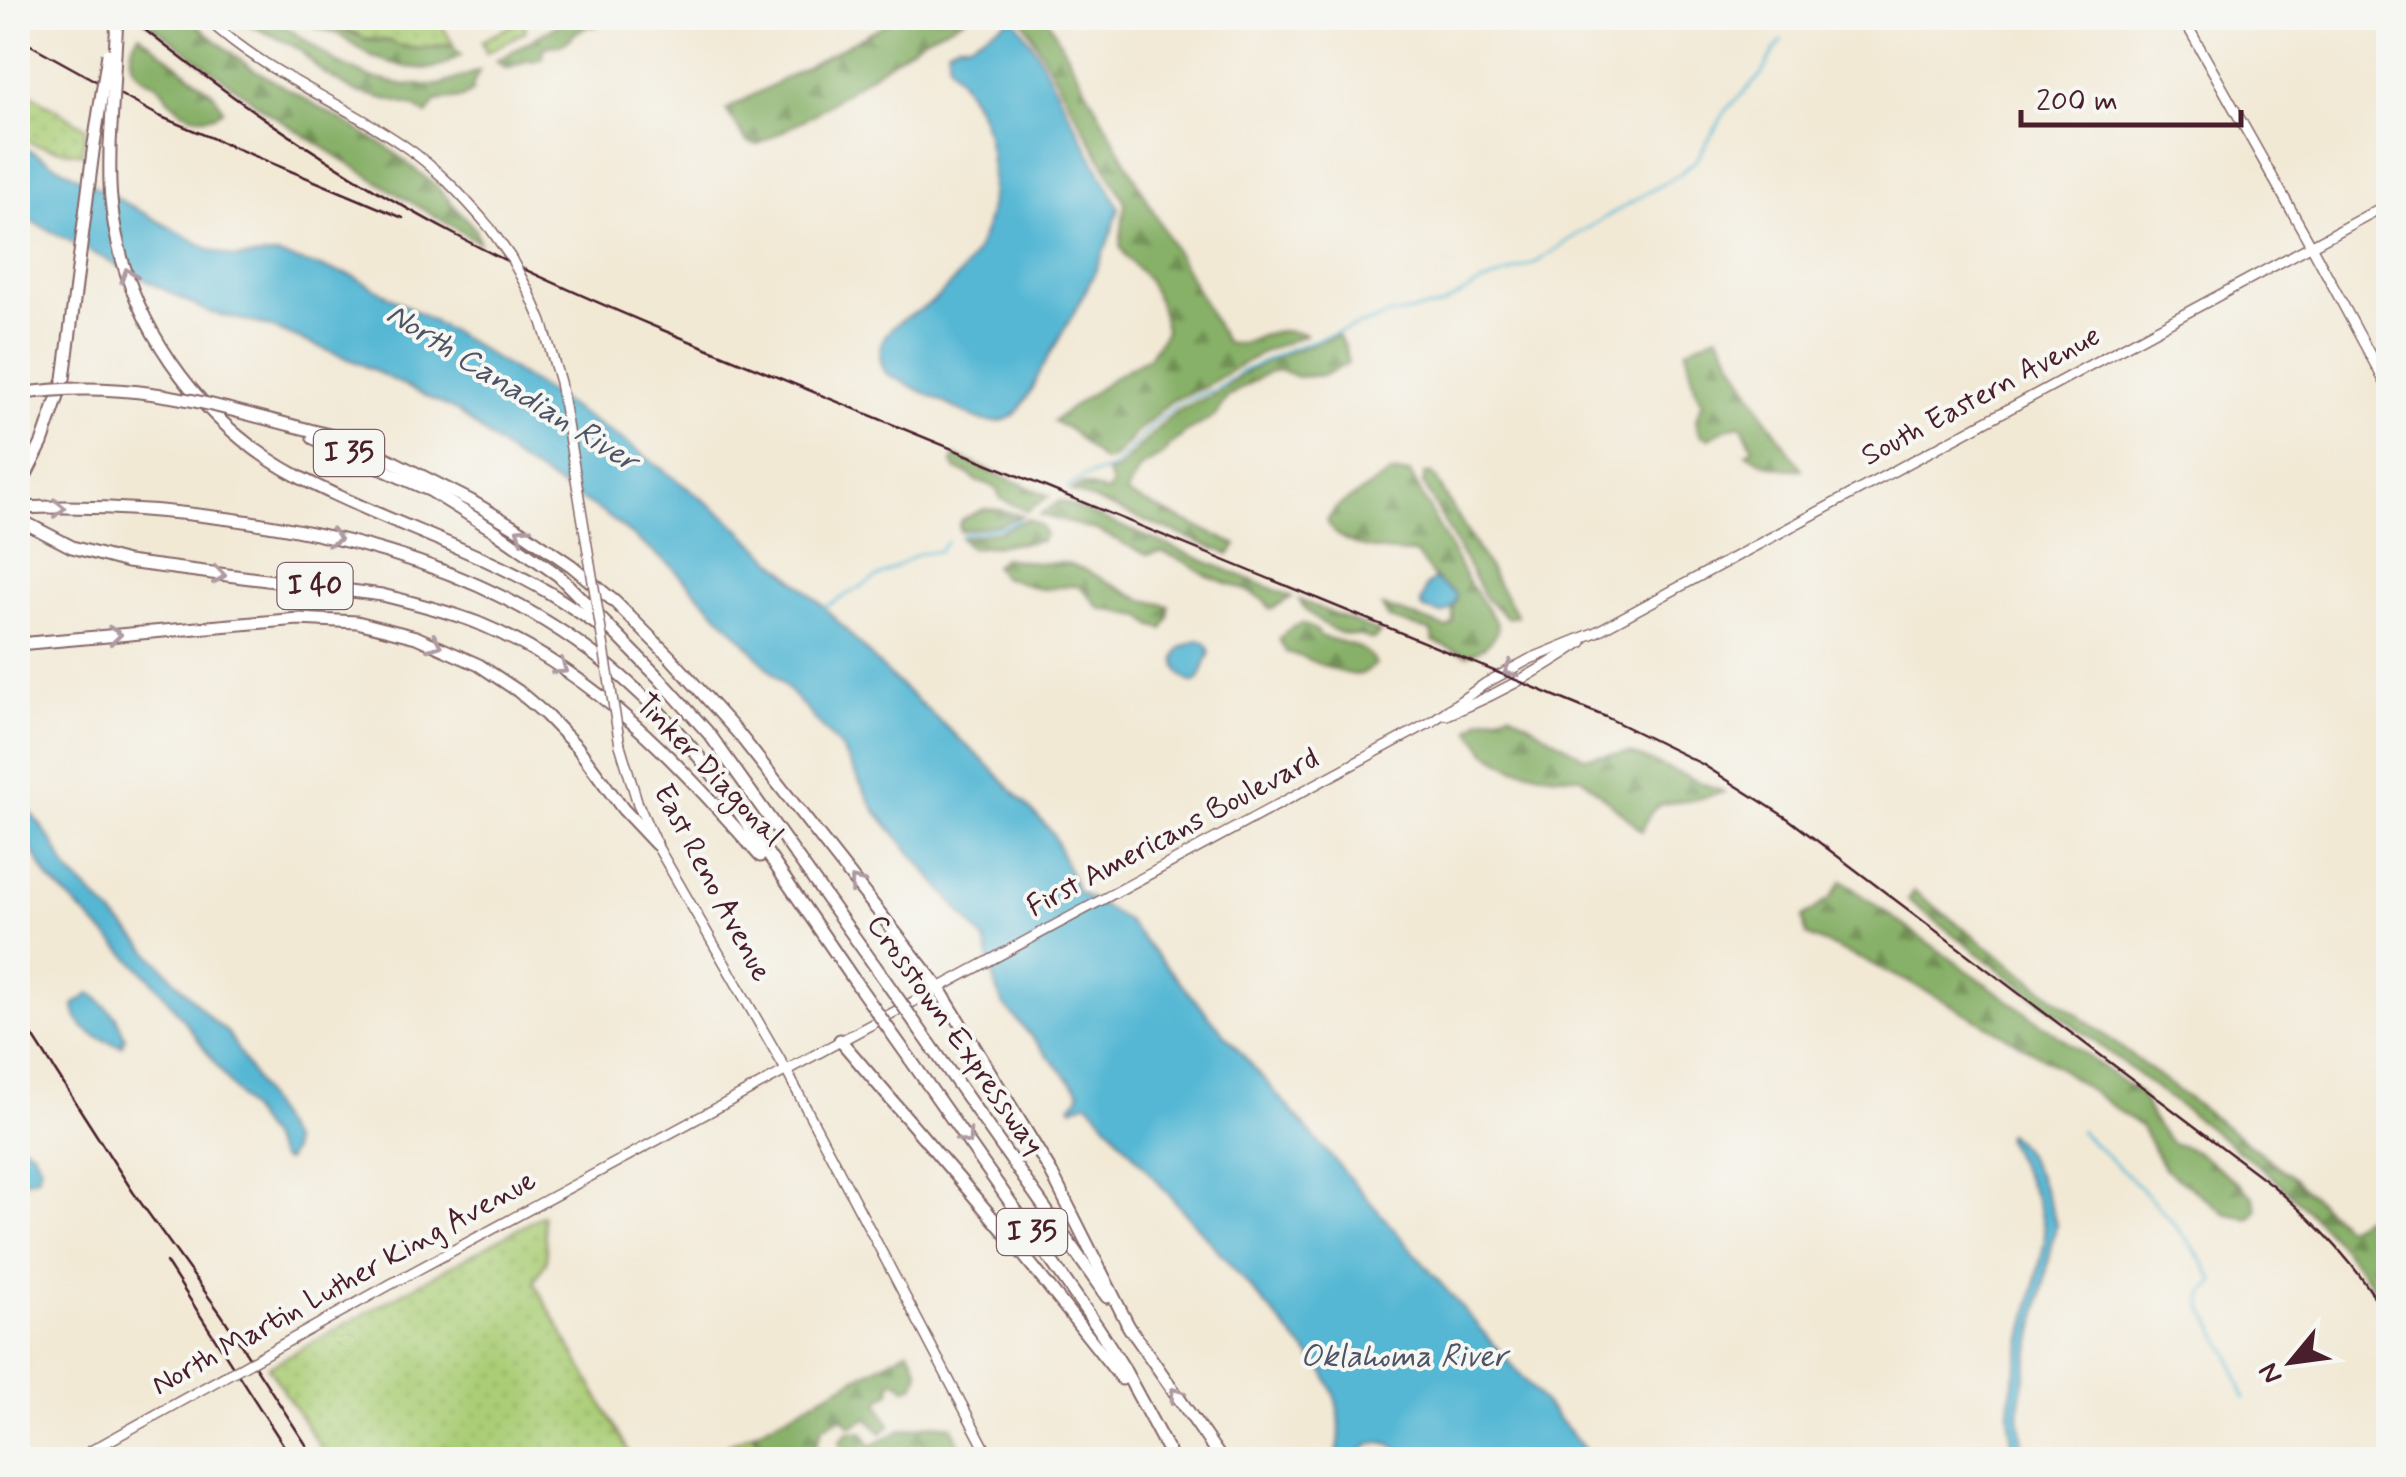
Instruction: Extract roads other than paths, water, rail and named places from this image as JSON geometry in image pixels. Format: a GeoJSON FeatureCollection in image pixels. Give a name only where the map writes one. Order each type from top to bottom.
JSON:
{"type":"FeatureCollection","features":[{"type":"Feature","properties":{"kind":"highway"},"geometry":{"type":"LineString","coordinates":[[18,490],[42,443],[58,398],[70,340],[94,144],[115,18]]}},
{"type":"Feature","properties":{"kind":"highway","name":"Tinker Diagonal"},"geometry":{"type":"LineString","coordinates":[[115,18],[110,146],[113,213],[120,251],[152,332],[206,406],[274,463],[516,575],[570,605],[632,650]]}},
{"type":"Feature","properties":{"kind":"highway"},"geometry":{"type":"LineString","coordinates":[[18,394],[109,388],[178,397],[333,436],[386,458],[468,506],[521,531],[615,602],[738,732],[938,987],[1051,1172],[1130,1329]]}},
{"type":"Feature","properties":{"kind":"highway","name":"I 35"},"geometry":{"type":"LineString","coordinates":[[468,506],[558,574],[632,650]]}},
{"type":"Feature","properties":{"kind":"highway","name":"I 35"},"geometry":{"type":"LineString","coordinates":[[18,508],[197,514],[273,525],[414,558],[529,611],[621,675],[675,729],[712,773],[792,893]]}},
{"type":"Feature","properties":{"kind":"highway","name":"Tinker Diagonal"},"geometry":{"type":"LineString","coordinates":[[18,520],[72,547],[127,562],[382,595],[448,612],[508,638],[564,669],[630,721],[708,796],[792,893]]}},
{"type":"Feature","properties":{"kind":"highway"},"geometry":{"type":"LineString","coordinates":[[18,644],[298,619],[357,622],[416,636],[468,659],[518,691],[577,747],[622,809],[656,844]]}},
{"type":"Feature","properties":{"kind":"highway","name":"Crosstown Expressway"},"geometry":{"type":"LineString","coordinates":[[632,650],[710,735],[1222,1460]]}},
{"type":"Feature","properties":{"kind":"highway","name":"Crosstown Expressway"},"geometry":{"type":"LineString","coordinates":[[792,893],[1072,1289],[1123,1368],[1173,1460]]}},
{"type":"Feature","properties":{"kind":"highway"},"geometry":{"type":"LineString","coordinates":[[840,1040],[1014,1243],[1146,1409]]}},
{"type":"Feature","properties":{"kind":"main road","name":"East Reno Avenue"},"geometry":{"type":"LineString","coordinates":[[206,18],[270,68],[403,145],[446,180],[490,228],[511,258],[542,322],[560,382],[620,745],[633,791],[656,844],[786,1070],[991,1460]]}},
{"type":"Feature","properties":{"kind":"main road"},"geometry":{"type":"LineString","coordinates":[[2183,18],[2388,388]]}},
{"type":"Feature","properties":{"kind":"main road","name":"South Eastern Avenue"},"geometry":{"type":"LineString","coordinates":[[1430,722],[1524,680],[1596,632],[2388,204]]}},
{"type":"Feature","properties":{"kind":"main road","name":"South Eastern Avenue"},"geometry":{"type":"LineString","coordinates":[[1430,722],[1530,659],[1596,632]]}},
{"type":"Feature","properties":{"kind":"main road","name":"First Americans Boulevard"},"geometry":{"type":"LineString","coordinates":[[786,1070],[1430,722]]}},
{"type":"Feature","properties":{"kind":"main road","name":"North Martin Luther King Avenue"},"geometry":{"type":"LineString","coordinates":[[76,1460],[488,1230],[786,1070]]}},
{"type":"Feature","properties":{"kind":"water"},"geometry":{"type":"Polygon","coordinates":[[[1011,19],[1016,20],[1035,49],[1119,208],[1096,270],[1026,400],[1010,418],[991,422],[977,419],[887,374],[880,353],[888,332],[940,295],[968,264],[978,246],[990,207],[989,144],[977,108],[949,64],[948,48],[969,43],[1011,19]]]}},
{"type":"Feature","properties":{"kind":"water","name":"Oklahoma River"},"geometry":{"type":"Polygon","coordinates":[[[18,144],[211,250],[234,258],[277,255],[353,276],[466,340],[631,446],[725,516],[987,764],[1052,832],[1077,891],[1126,920],[1593,1459],[1409,1459],[1389,1445],[1375,1443],[1362,1451],[1358,1459],[1336,1459],[1339,1415],[1324,1372],[1088,1102],[1072,1108],[1080,1092],[1003,1004],[985,941],[875,810],[841,748],[671,566],[606,515],[516,459],[458,412],[356,362],[265,325],[208,312],[18,214],[18,144]]]}},
{"type":"Feature","properties":{"kind":"water"},"geometry":{"type":"Polygon","coordinates":[[[1434,579],[1456,594],[1453,607],[1442,614],[1424,609],[1421,604],[1426,587],[1434,579]]]}},
{"type":"Feature","properties":{"kind":"water"},"geometry":{"type":"Polygon","coordinates":[[[1197,640],[1205,642],[1210,652],[1194,683],[1181,673],[1176,658],[1181,648],[1197,640]]]}},
{"type":"Feature","properties":{"kind":"water"},"geometry":{"type":"Polygon","coordinates":[[[18,801],[53,842],[68,871],[228,1033],[291,1142],[286,1161],[280,1159],[267,1135],[152,980],[49,879],[18,825],[18,801]]]}},
{"type":"Feature","properties":{"kind":"water"},"geometry":{"type":"Polygon","coordinates":[[[90,994],[116,1017],[125,1037],[122,1046],[98,1037],[79,1021],[74,1005],[90,994]]]}},
{"type":"Feature","properties":{"kind":"water"},"geometry":{"type":"Polygon","coordinates":[[[2008,1133],[2038,1176],[2056,1225],[2020,1400],[2025,1459],[2013,1459],[2009,1413],[2045,1241],[2037,1200],[2006,1138],[2008,1133]]]}},
{"type":"Feature","properties":{"kind":"water"},"geometry":{"type":"Polygon","coordinates":[[[18,1143],[32,1151],[41,1166],[37,1177],[18,1182],[18,1143]]]}},
{"type":"Feature","properties":{"kind":"waterway"},"geometry":{"type":"LineString","coordinates":[[1068,488],[1083,477],[1112,469],[1179,403],[1218,388],[1241,372],[1292,348],[1390,315],[1441,306],[1480,284],[1537,262],[1681,173],[1697,159],[1727,109],[1761,75],[1782,41]]}},
{"type":"Feature","properties":{"kind":"waterway"},"geometry":{"type":"LineString","coordinates":[[961,535],[1020,520]]}},
{"type":"Feature","properties":{"kind":"waterway"},"geometry":{"type":"LineString","coordinates":[[822,609],[918,554],[939,551],[947,542]]}},
{"type":"Feature","properties":{"kind":"waterway"},"geometry":{"type":"LineString","coordinates":[[2080,1131],[2154,1202],[2202,1260],[2215,1282],[2203,1294],[2203,1308],[2229,1354],[2245,1398]]}},
{"type":"Feature","properties":{"kind":"railway"},"geometry":{"type":"LineString","coordinates":[[130,18],[250,109],[334,165],[514,265],[665,331],[1606,717],[1702,764],[1787,818],[2272,1185],[2336,1247],[2388,1320]]}},
{"type":"Feature","properties":{"kind":"railway"},"geometry":{"type":"LineString","coordinates":[[18,38],[159,116],[403,218]]}},
{"type":"Feature","properties":{"kind":"railway"},"geometry":{"type":"LineString","coordinates":[[18,1013],[133,1192],[221,1314],[316,1460]]}},
{"type":"Feature","properties":{"kind":"railway"},"geometry":{"type":"LineString","coordinates":[[166,1262],[293,1460]]}},
{"type":"Feature","properties":{"kind":"water label","name":"North Canadian River"},"geometry":{"type":"Point","coordinates":[512,388]}}]}
